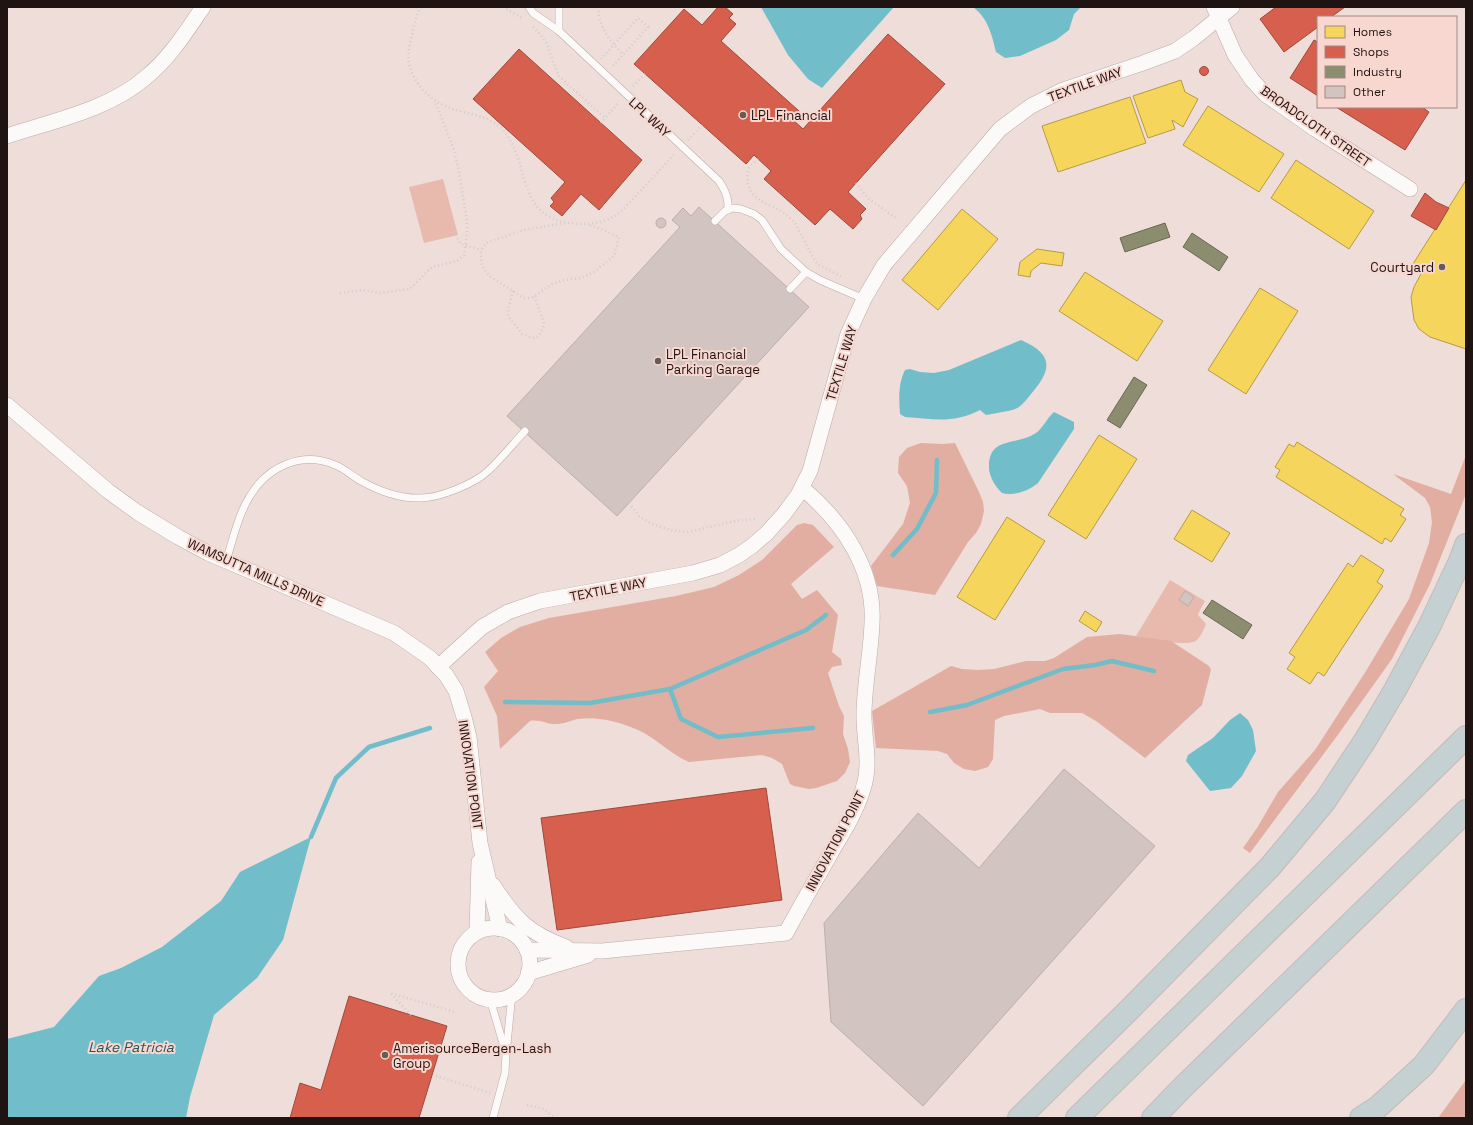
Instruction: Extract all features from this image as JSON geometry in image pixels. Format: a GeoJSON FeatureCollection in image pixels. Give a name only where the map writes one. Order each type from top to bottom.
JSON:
{"type":"FeatureCollection","features":[{"type":"Feature","properties":{"kind":"highway"},"geometry":{"type":"LineString","coordinates":[[1019,1118],[1127,1012],[1264,873],[1325,802],[1395,690],[1429,627],[1466,545]]}},
{"type":"Feature","properties":{"kind":"highway"},"geometry":{"type":"LineString","coordinates":[[1077,1118],[1466,737]]}},
{"type":"Feature","properties":{"kind":"highway"},"geometry":{"type":"LineString","coordinates":[[1153,1118],[1466,811]]}},
{"type":"Feature","properties":{"kind":"highway"},"geometry":{"type":"LineString","coordinates":[[1361,1118],[1378,1107],[1424,1066],[1466,1010]]}},
{"type":"Feature","properties":{"kind":"street"},"geometry":{"type":"LineString","coordinates":[[7,136],[93,108],[116,97],[144,79],[175,47],[203,7]]}},
{"type":"Feature","properties":{"kind":"street","name":"TEXTILE WAY"},"geometry":{"type":"LineString","coordinates":[[438,667],[482,627],[508,612],[540,601],[692,573],[720,565],[740,555],[767,533],[784,514],[802,488],[810,471],[848,334],[864,299],[884,265],[1000,129],[1031,106],[1063,90],[1143,63],[1175,50],[1194,38],[1217,12],[1232,7]]}},
{"type":"Feature","properties":{"kind":"street","name":"BROADCLOTH STREET"},"geometry":{"type":"LineString","coordinates":[[1217,12],[1235,55],[1252,80],[1265,94],[1315,129],[1410,189]]}},
{"type":"Feature","properties":{"kind":"street","name":"WAMSUTTA MILLS DRIVE"},"geometry":{"type":"LineString","coordinates":[[7,405],[108,491],[137,512],[178,537],[208,553],[394,633],[425,654],[438,667]]}},
{"type":"Feature","properties":{"kind":"street","name":"INNOVATION POINT"},"geometry":{"type":"LineString","coordinates":[[527,950],[602,951],[786,933],[840,838],[863,790],[867,773],[868,759],[864,727],[864,708],[873,621],[870,593],[864,571],[855,551],[845,534],[833,519],[802,488]]}},
{"type":"Feature","properties":{"kind":"street","name":"INNOVATION POINT"},"geometry":{"type":"LineString","coordinates":[[438,667],[446,675],[456,691],[464,717],[468,737],[480,843],[500,929]]}},
{"type":"Feature","properties":{"kind":"street","name":"INNOVATION POINT"},"geometry":{"type":"LineString","coordinates":[[477,932],[480,843]]}},
{"type":"Feature","properties":{"kind":"street"},"geometry":{"type":"LineString","coordinates":[[488,878],[521,923],[549,940],[574,951]]}},
{"type":"Feature","properties":{"kind":"street"},"geometry":{"type":"LineString","coordinates":[[494,928],[500,929],[506,930],[517,936],[524,945],[529,955],[530,966],[528,973],[521,987],[502,999],[479,997],[470,990],[462,980],[458,969],[458,956],[463,945],[477,932],[494,928]]}},
{"type":"Feature","properties":{"kind":"street","name":"INNOVATION POINT"},"geometry":{"type":"LineString","coordinates":[[528,973],[602,951]]}},
{"type":"Feature","properties":{"kind":"lane","name":"LPL WAY"},"geometry":{"type":"LineString","coordinates":[[528,7],[532,13],[559,31],[719,181],[727,196],[728,210]]}},
{"type":"Feature","properties":{"kind":"lane"},"geometry":{"type":"LineString","coordinates":[[559,7],[559,31]]}},
{"type":"Feature","properties":{"kind":"lane"},"geometry":{"type":"LineString","coordinates":[[715,221],[725,211],[733,208],[741,209],[754,214],[762,220],[782,249],[806,272],[820,280],[864,299]]}},
{"type":"Feature","properties":{"kind":"lane"},"geometry":{"type":"LineString","coordinates":[[790,289],[806,272]]}},
{"type":"Feature","properties":{"kind":"lane"},"geometry":{"type":"LineString","coordinates":[[226,561],[240,518],[250,496],[267,474],[292,460],[319,460],[330,463],[393,496],[422,498],[455,491],[487,472],[525,431]]}},
{"type":"Feature","properties":{"kind":"lane"},"geometry":{"type":"LineString","coordinates":[[493,1118],[505,1073],[512,994]]}},
{"type":"Feature","properties":{"kind":"lane"},"geometry":{"type":"LineString","coordinates":[[490,999],[506,1054]]}},
{"type":"Feature","properties":{"kind":"path"},"geometry":{"type":"LineString","coordinates":[[421,7],[416,17],[408,54],[409,64],[419,85],[435,101],[453,109],[481,116],[502,129],[508,136],[513,146],[535,205],[550,218],[568,223],[584,224],[603,222],[617,215],[702,125]]}},
{"type":"Feature","properties":{"kind":"path"},"geometry":{"type":"LineString","coordinates":[[503,7],[526,21]]}},
{"type":"Feature","properties":{"kind":"path"},"geometry":{"type":"LineString","coordinates":[[598,7],[602,25],[610,42],[623,54]]}},
{"type":"Feature","properties":{"kind":"path"},"geometry":{"type":"LineString","coordinates":[[595,66],[638,18],[648,27],[605,74]]}},
{"type":"Feature","properties":{"kind":"path"},"geometry":{"type":"LineString","coordinates":[[531,26],[540,34],[547,44],[558,75],[605,118]]}},
{"type":"Feature","properties":{"kind":"path"},"geometry":{"type":"LineString","coordinates":[[340,293],[362,290],[380,293],[410,288],[432,267],[460,260],[464,255],[467,221],[459,172],[454,150],[435,101]]}},
{"type":"Feature","properties":{"kind":"path"},"geometry":{"type":"LineString","coordinates":[[758,159],[749,169],[748,173],[747,180],[752,193],[758,199],[784,213],[795,223],[819,265],[846,278]]}},
{"type":"Feature","properties":{"kind":"path"},"geometry":{"type":"LineString","coordinates":[[856,182],[868,198],[897,219]]}},
{"type":"Feature","properties":{"kind":"path"},"geometry":{"type":"LineString","coordinates":[[568,223],[524,230],[493,240],[483,246],[481,250],[481,263],[486,272],[513,291],[528,299],[552,284],[589,275],[614,256],[619,237],[596,227],[584,224]]}},
{"type":"Feature","properties":{"kind":"path"},"geometry":{"type":"LineString","coordinates":[[455,235],[458,242],[465,246],[481,250]]}},
{"type":"Feature","properties":{"kind":"path"},"geometry":{"type":"LineString","coordinates":[[513,291],[508,316],[522,334],[532,338],[537,337],[540,334],[544,322],[534,296]]}},
{"type":"Feature","properties":{"kind":"path"},"geometry":{"type":"LineString","coordinates":[[629,503],[639,516],[652,524],[670,530],[688,532],[735,521],[756,519]]}},
{"type":"Feature","properties":{"kind":"path"},"geometry":{"type":"LineString","coordinates":[[411,1015],[390,993],[455,1012]]}},
{"type":"Feature","properties":{"kind":"path"},"geometry":{"type":"LineString","coordinates":[[436,1076],[499,1096]]}},
{"type":"Feature","properties":{"kind":"path"},"geometry":{"type":"LineString","coordinates":[[527,1105],[544,1109],[555,1118]]}},
{"type":"Feature","properties":{"kind":"shaded area"},"geometry":{"type":"Polygon","coordinates":[[[443,179],[458,235],[424,243],[409,187],[443,179]]]}},
{"type":"Feature","properties":{"kind":"shaded area"},"geometry":{"type":"Polygon","coordinates":[[[921,443],[955,443],[979,492],[983,502],[984,511],[981,524],[976,533],[968,542],[935,595],[877,586],[871,566],[903,524],[910,503],[907,486],[898,473],[899,457],[907,448],[921,443]]]}},
{"type":"Feature","properties":{"kind":"shaded area"},"geometry":{"type":"Polygon","coordinates":[[[1466,455],[1466,494],[1430,584],[1392,659],[1250,853],[1243,848],[1257,828],[1278,792],[1315,750],[1366,671],[1409,599],[1429,543],[1432,522],[1430,507],[1425,498],[1393,474],[1451,494],[1466,455]]]}},
{"type":"Feature","properties":{"kind":"shaded area"},"geometry":{"type":"Polygon","coordinates":[[[804,523],[813,525],[834,547],[791,584],[802,599],[817,590],[838,615],[832,652],[841,659],[842,665],[832,667],[828,673],[844,716],[843,734],[848,749],[850,762],[845,773],[837,781],[809,789],[794,786],[790,784],[782,764],[772,758],[762,755],[689,762],[682,759],[645,733],[624,724],[593,718],[578,719],[557,724],[530,721],[500,749],[497,716],[484,687],[498,671],[485,652],[501,638],[520,627],[549,618],[676,596],[714,587],[739,575],[762,560],[797,525],[804,523]]]}},
{"type":"Feature","properties":{"kind":"shaded area"},"geometry":{"type":"Polygon","coordinates":[[[1170,580],[1205,601],[1198,615],[1206,624],[1197,640],[1192,642],[1177,643],[1136,636],[1170,580]]]}},
{"type":"Feature","properties":{"kind":"shaded area"},"geometry":{"type":"Polygon","coordinates":[[[1120,634],[1171,641],[1209,666],[1211,670],[1202,705],[1145,758],[1096,721],[1082,713],[1050,713],[1040,709],[1004,716],[995,720],[993,759],[988,767],[975,771],[964,769],[954,763],[947,754],[938,751],[876,748],[872,711],[951,666],[962,669],[978,670],[994,669],[1026,661],[1045,661],[1054,658],[1087,637],[1120,634]]]}},
{"type":"Feature","properties":{"kind":"shaded area"},"geometry":{"type":"Polygon","coordinates":[[[1466,1080],[1466,1118],[1438,1118],[1466,1080]]]}},
{"type":"Feature","properties":{"kind":"water"},"geometry":{"type":"Polygon","coordinates":[[[761,7],[894,7],[822,88],[808,79],[788,55],[761,7]]]}},
{"type":"Feature","properties":{"kind":"water"},"geometry":{"type":"Polygon","coordinates":[[[973,7],[1081,7],[1074,14],[1069,30],[1056,40],[1020,56],[1005,58],[996,52],[991,33],[986,22],[973,7]]]}},
{"type":"Feature","properties":{"kind":"water"},"geometry":{"type":"Polygon","coordinates":[[[1021,340],[1032,345],[1044,357],[1046,370],[1038,385],[1019,407],[1008,411],[986,415],[980,410],[961,417],[943,420],[905,417],[900,414],[900,386],[905,370],[910,369],[920,372],[934,373],[949,370],[1021,340]]]}},
{"type":"Feature","properties":{"kind":"water"},"geometry":{"type":"Polygon","coordinates":[[[1054,412],[1074,422],[1074,429],[1038,483],[1021,492],[1011,494],[1002,493],[993,482],[989,471],[990,458],[993,451],[998,446],[1005,443],[1028,437],[1036,433],[1054,412]]]}},
{"type":"Feature","properties":{"kind":"water"},"geometry":{"type":"Polygon","coordinates":[[[1240,713],[1248,720],[1253,730],[1256,751],[1242,776],[1231,788],[1210,791],[1186,761],[1188,755],[1213,738],[1230,720],[1240,713]]]}},
{"type":"Feature","properties":{"kind":"water","name":"Lake Patricia"},"geometry":{"type":"Polygon","coordinates":[[[311,837],[283,940],[257,978],[214,1015],[190,1097],[186,1118],[7,1118],[7,1039],[54,1027],[99,976],[121,968],[162,947],[221,901],[240,872],[311,837]]]}},
{"type":"Feature","properties":{"kind":"building: Homes"},"geometry":{"type":"Polygon","coordinates":[[[1181,80],[1185,92],[1198,99],[1183,127],[1172,120],[1175,129],[1148,138],[1133,96],[1181,80]]]}},
{"type":"Feature","properties":{"kind":"building: Homes"},"geometry":{"type":"Polygon","coordinates":[[[1130,97],[1146,143],[1058,172],[1042,126],[1130,97]]]}},
{"type":"Feature","properties":{"kind":"building: Homes"},"geometry":{"type":"Polygon","coordinates":[[[1208,106],[1284,154],[1259,192],[1183,145],[1208,106]]]}},
{"type":"Feature","properties":{"kind":"building: Homes"},"geometry":{"type":"Polygon","coordinates":[[[1296,160],[1374,211],[1349,249],[1271,198],[1296,160]]]}},
{"type":"Feature","properties":{"kind":"building: Homes","name":"Courtyard"},"geometry":{"type":"Polygon","coordinates":[[[1466,180],[1466,349],[1430,337],[1419,329],[1414,320],[1411,297],[1414,287],[1423,270],[1413,264],[1466,180]]]}},
{"type":"Feature","properties":{"kind":"building: Homes"},"geometry":{"type":"Polygon","coordinates":[[[962,209],[998,239],[938,310],[902,280],[962,209]]]}},
{"type":"Feature","properties":{"kind":"building: Homes"},"geometry":{"type":"Polygon","coordinates":[[[1037,249],[1064,253],[1062,266],[1041,263],[1031,271],[1030,277],[1018,275],[1020,262],[1037,249]]]}},
{"type":"Feature","properties":{"kind":"building: Homes"},"geometry":{"type":"Polygon","coordinates":[[[1085,272],[1163,321],[1137,361],[1059,311],[1085,272]]]}},
{"type":"Feature","properties":{"kind":"building: Homes"},"geometry":{"type":"Polygon","coordinates":[[[1260,288],[1298,311],[1246,394],[1208,370],[1260,288]]]}},
{"type":"Feature","properties":{"kind":"building: Homes"},"geometry":{"type":"Polygon","coordinates":[[[1099,435],[1137,459],[1086,539],[1048,515],[1099,435]]]}},
{"type":"Feature","properties":{"kind":"building: Homes"},"geometry":{"type":"Polygon","coordinates":[[[1297,442],[1404,509],[1400,515],[1406,519],[1391,542],[1385,538],[1382,544],[1276,477],[1280,470],[1275,467],[1289,444],[1294,447],[1297,442]]]}},
{"type":"Feature","properties":{"kind":"building: Homes"},"geometry":{"type":"Polygon","coordinates":[[[1192,510],[1230,533],[1212,562],[1174,539],[1192,510]]]}},
{"type":"Feature","properties":{"kind":"building: Homes"},"geometry":{"type":"Polygon","coordinates":[[[1007,517],[1045,541],[995,620],[957,597],[1007,517]]]}},
{"type":"Feature","properties":{"kind":"building: Homes"},"geometry":{"type":"Polygon","coordinates":[[[1361,555],[1384,570],[1377,582],[1383,586],[1324,676],[1318,672],[1310,684],[1287,669],[1295,657],[1289,653],[1348,563],[1353,567],[1361,555]]]}},
{"type":"Feature","properties":{"kind":"building: Homes"},"geometry":{"type":"Polygon","coordinates":[[[1085,611],[1102,622],[1096,632],[1079,621],[1085,611]]]}},
{"type":"Feature","properties":{"kind":"building: Shops","name":"LPL Financial"},"geometry":{"type":"Polygon","coordinates":[[[718,7],[725,7],[733,14],[729,18],[736,24],[721,41],[799,111],[792,119],[803,129],[888,34],[945,84],[848,192],[866,209],[860,215],[862,219],[853,229],[830,209],[815,225],[764,179],[771,171],[754,155],[746,164],[634,64],[684,9],[702,25],[718,7]]]}},
{"type":"Feature","properties":{"kind":"building: Shops"},"geometry":{"type":"Polygon","coordinates":[[[1276,7],[1345,7],[1332,16],[1317,16],[1317,28],[1284,52],[1260,19],[1276,7]]]}},
{"type":"Feature","properties":{"kind":"building: Shops"},"geometry":{"type":"Polygon","coordinates":[[[1314,40],[1317,42],[1317,95],[1290,78],[1314,40]]]}},
{"type":"Feature","properties":{"kind":"building: Shops"},"geometry":{"type":"Polygon","coordinates":[[[519,49],[642,160],[599,210],[581,194],[562,216],[550,206],[554,202],[551,198],[565,182],[473,99],[519,49]]]}},
{"type":"Feature","properties":{"kind":"building: Shops"},"geometry":{"type":"Polygon","coordinates":[[[1204,66],[1209,71],[1204,76],[1199,71],[1204,66]]]}},
{"type":"Feature","properties":{"kind":"building: Shops"},"geometry":{"type":"Polygon","coordinates":[[[1338,108],[1423,108],[1429,112],[1405,150],[1338,108]]]}},
{"type":"Feature","properties":{"kind":"building: Shops"},"geometry":{"type":"Polygon","coordinates":[[[1425,193],[1436,202],[1449,208],[1436,230],[1411,216],[1425,193]]]}},
{"type":"Feature","properties":{"kind":"building: Shops"},"geometry":{"type":"Polygon","coordinates":[[[766,788],[782,900],[557,930],[541,818],[766,788]]]}},
{"type":"Feature","properties":{"kind":"building: Shops","name":"AmerisourceBergen-Lash Group"},"geometry":{"type":"Polygon","coordinates":[[[349,996],[447,1026],[419,1118],[290,1118],[300,1083],[321,1090],[349,996]]]}},
{"type":"Feature","properties":{"kind":"building: Industry"},"geometry":{"type":"Polygon","coordinates":[[[1165,223],[1170,237],[1125,252],[1120,238],[1165,223]]]}},
{"type":"Feature","properties":{"kind":"building: Industry"},"geometry":{"type":"Polygon","coordinates":[[[1192,233],[1228,257],[1219,271],[1183,247],[1192,233]]]}},
{"type":"Feature","properties":{"kind":"building: Industry"},"geometry":{"type":"Polygon","coordinates":[[[1134,377],[1147,385],[1120,428],[1107,420],[1134,377]]]}},
{"type":"Feature","properties":{"kind":"building: Industry"},"geometry":{"type":"Polygon","coordinates":[[[1212,600],[1252,625],[1243,639],[1203,613],[1212,600]]]}},
{"type":"Feature","properties":{"kind":"building: Other","name":"LPL Financial Parking Garage"},"geometry":{"type":"Polygon","coordinates":[[[699,207],[809,307],[617,516],[507,416],[680,227],[672,220],[683,208],[691,216],[699,207]]]}},
{"type":"Feature","properties":{"kind":"building: Other"},"geometry":{"type":"Polygon","coordinates":[[[659,218],[663,218],[665,219],[665,227],[659,228],[656,225],[656,221],[659,218]]]}},
{"type":"Feature","properties":{"kind":"building: Other"},"geometry":{"type":"Polygon","coordinates":[[[1185,591],[1194,597],[1188,606],[1179,600],[1185,591]]]}},
{"type":"Feature","properties":{"kind":"building: Other"},"geometry":{"type":"Polygon","coordinates":[[[1064,769],[1155,846],[923,1106],[831,1022],[824,923],[918,813],[979,868],[1064,769]]]}},
{"type":"Feature","properties":{"kind":"waterway"},"geometry":{"type":"LineString","coordinates":[[893,555],[917,529],[936,493],[937,460]]}},
{"type":"Feature","properties":{"kind":"waterway"},"geometry":{"type":"LineString","coordinates":[[505,702],[590,703],[670,689],[806,630],[826,615]]}},
{"type":"Feature","properties":{"kind":"waterway"},"geometry":{"type":"LineString","coordinates":[[930,712],[967,705],[1063,669],[1095,665],[1112,661],[1154,671]]}},
{"type":"Feature","properties":{"kind":"waterway"},"geometry":{"type":"LineString","coordinates":[[670,689],[681,719],[718,737],[813,728]]}},
{"type":"Feature","properties":{"kind":"waterway"},"geometry":{"type":"LineString","coordinates":[[311,837],[336,778],[369,747],[430,728]]}},
{"type":"Feature","properties":{"kind":"place","name":"LPL Financial"},"geometry":{"type":"Point","coordinates":[743,115]}},
{"type":"Feature","properties":{"kind":"place","name":"Courtyard"},"geometry":{"type":"Point","coordinates":[1442,267]}},
{"type":"Feature","properties":{"kind":"place","name":"LPL Financial Parking Garage"},"geometry":{"type":"Point","coordinates":[658,361]}},
{"type":"Feature","properties":{"kind":"place","name":"AmerisourceBergen-Lash Group"},"geometry":{"type":"Point","coordinates":[385,1055]}}]}
